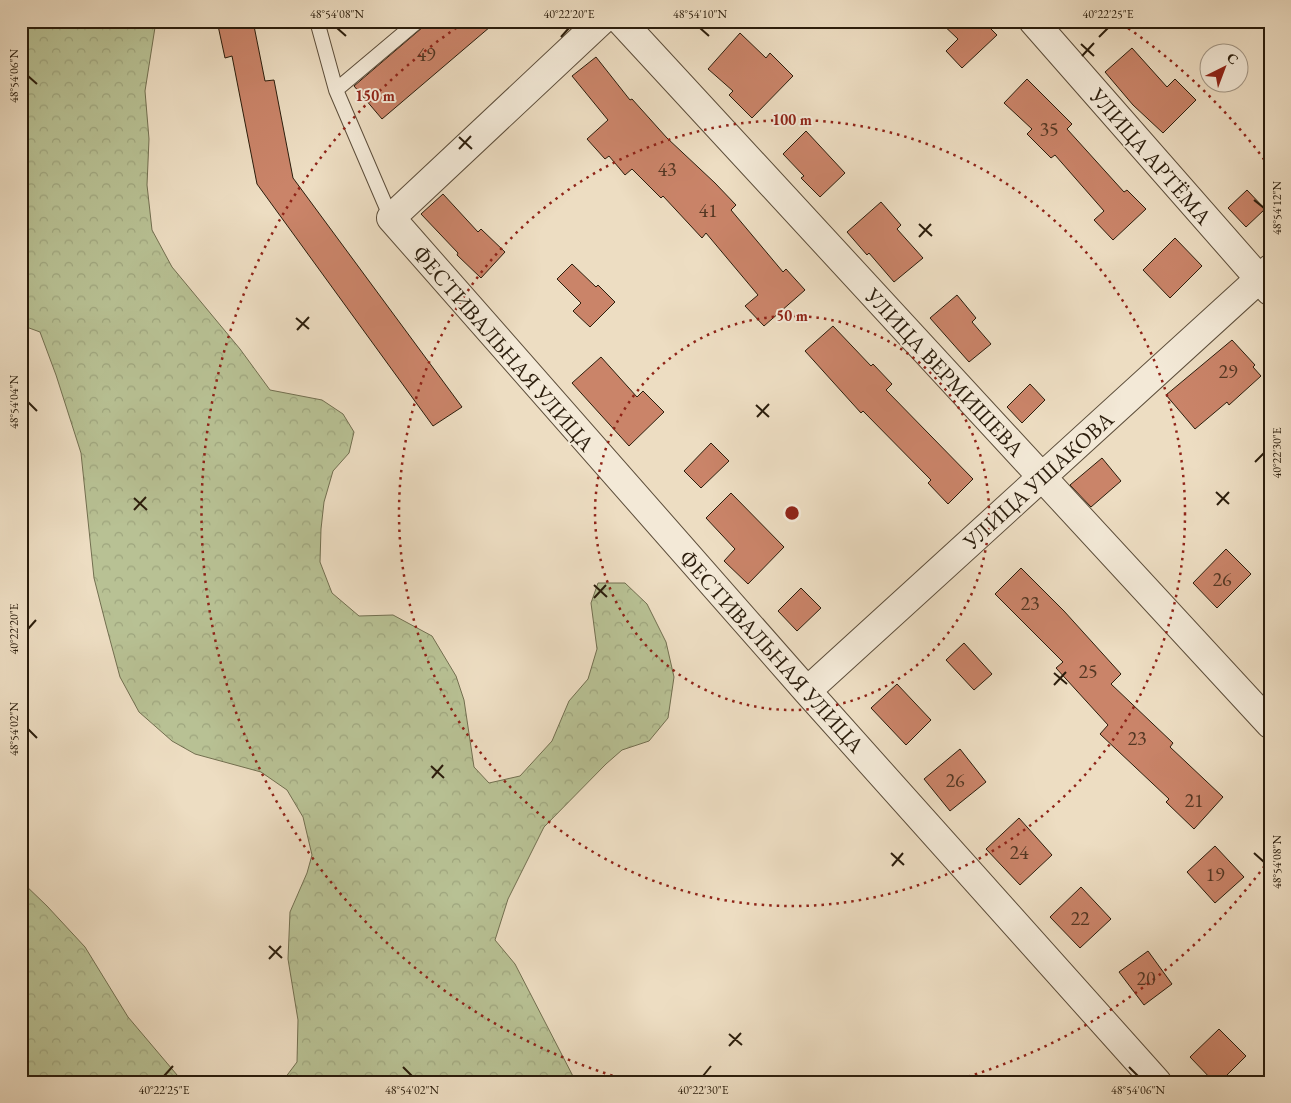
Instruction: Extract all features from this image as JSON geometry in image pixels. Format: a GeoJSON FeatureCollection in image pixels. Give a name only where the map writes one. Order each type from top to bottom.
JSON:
{"type":"FeatureCollection","features":[{"type":"Feature","properties":{"kind":"street"},"geometry":{"type":"LineString","coordinates":[[391,218],[600,21]]}},
{"type":"Feature","properties":{"kind":"street","name":"УЛИЦА ВЕРМИШЕВА"},"geometry":{"type":"LineString","coordinates":[[621,21],[1270,724]]}},
{"type":"Feature","properties":{"kind":"street","name":"УЛИЦА АРТЁМА"},"geometry":{"type":"LineString","coordinates":[[1033,21],[1266,280]]}},
{"type":"Feature","properties":{"kind":"street","name":"ФЕСТИВАЛЬНАЯ УЛИЦА"},"geometry":{"type":"LineString","coordinates":[[391,218],[807,691],[1156,1082]]}},
{"type":"Feature","properties":{"kind":"street","name":"УЛИЦА УШАКОВА"},"geometry":{"type":"LineString","coordinates":[[807,691],[1042,477],[1266,280]]}},
{"type":"Feature","properties":{"kind":"lane"},"geometry":{"type":"LineString","coordinates":[[317,21],[336,90],[391,218]]}},
{"type":"Feature","properties":{"kind":"lane"},"geometry":{"type":"LineString","coordinates":[[336,90],[418,21]]}},
{"type":"Feature","properties":{"kind":"green space"},"geometry":{"type":"Polygon","coordinates":[[[21,21],[156,21],[145,91],[149,139],[147,185],[152,230],[172,267],[240,349],[270,390],[322,400],[343,414],[354,432],[349,453],[333,471],[324,502],[320,562],[332,593],[359,616],[393,615],[432,636],[456,676],[464,700],[474,767],[489,783],[520,776],[552,741],[569,701],[588,679],[597,649],[591,603],[598,583],[625,583],[647,604],[666,642],[674,677],[668,718],[649,741],[622,750],[606,764],[544,827],[508,899],[495,940],[515,964],[576,1082],[282,1082],[297,1062],[298,1020],[288,959],[290,912],[307,873],[312,855],[303,817],[287,790],[261,772],[195,754],[172,741],[139,712],[120,677],[94,578],[81,453],[40,332],[21,325],[21,21]]]}},
{"type":"Feature","properties":{"kind":"green space"},"geometry":{"type":"Polygon","coordinates":[[[21,881],[85,947],[128,1017],[183,1082],[21,1082],[21,881]]]}},
{"type":"Feature","properties":{"kind":"building"},"geometry":{"type":"Polygon","coordinates":[[[217,21],[253,21],[265,81],[274,80],[293,178],[462,407],[433,426],[257,184],[232,56],[225,58],[217,21]]]}},
{"type":"Feature","properties":{"kind":"building"},"geometry":{"type":"Polygon","coordinates":[[[430,21],[497,21],[382,119],[354,86],[430,21]]]}},
{"type":"Feature","properties":{"kind":"building"},"geometry":{"type":"Polygon","coordinates":[[[939,21],[983,21],[997,35],[962,68],[946,51],[958,39],[939,21]]]}},
{"type":"Feature","properties":{"kind":"building"},"geometry":{"type":"Polygon","coordinates":[[[740,33],[766,58],[770,53],[793,76],[752,118],[729,95],[733,91],[708,69],[740,33]]]}},
{"type":"Feature","properties":{"kind":"building"},"geometry":{"type":"Polygon","coordinates":[[[1132,48],[1167,87],[1175,79],[1196,100],[1163,133],[1133,105],[1105,72],[1132,48]]]}},
{"type":"Feature","properties":{"kind":"building"},"geometry":{"type":"Polygon","coordinates":[[[596,57],[630,100],[632,99],[667,138],[736,205],[731,210],[783,272],[786,269],[805,290],[764,326],[745,306],[758,295],[706,233],[702,238],[663,196],[661,198],[632,169],[625,175],[609,156],[605,159],[587,139],[608,120],[572,76],[596,57]]]}},
{"type":"Feature","properties":{"kind":"building"},"geometry":{"type":"Polygon","coordinates":[[[1027,79],[1072,124],[1067,129],[1124,192],[1127,190],[1146,209],[1113,240],[1094,220],[1104,211],[1055,155],[1051,158],[1027,134],[1032,129],[1004,103],[1027,79]]]}},
{"type":"Feature","properties":{"kind":"building"},"geometry":{"type":"Polygon","coordinates":[[[806,131],[845,173],[820,197],[801,178],[804,176],[783,154],[806,131]]]}},
{"type":"Feature","properties":{"kind":"building"},"geometry":{"type":"Polygon","coordinates":[[[1247,190],[1265,209],[1246,227],[1228,208],[1247,190]]]}},
{"type":"Feature","properties":{"kind":"building"},"geometry":{"type":"Polygon","coordinates":[[[443,194],[478,232],[481,229],[505,252],[481,278],[457,255],[458,253],[421,214],[443,194]]]}},
{"type":"Feature","properties":{"kind":"building"},"geometry":{"type":"Polygon","coordinates":[[[881,202],[901,225],[897,229],[923,258],[894,282],[869,253],[867,255],[847,232],[881,202]]]}},
{"type":"Feature","properties":{"kind":"building"},"geometry":{"type":"Polygon","coordinates":[[[1175,238],[1202,266],[1170,298],[1143,270],[1175,238]]]}},
{"type":"Feature","properties":{"kind":"building"},"geometry":{"type":"Polygon","coordinates":[[[572,264],[615,302],[590,327],[573,311],[581,303],[557,279],[572,264]]]}},
{"type":"Feature","properties":{"kind":"building"},"geometry":{"type":"Polygon","coordinates":[[[957,295],[976,318],[972,322],[991,344],[969,362],[930,318],[957,295]]]}},
{"type":"Feature","properties":{"kind":"building"},"geometry":{"type":"Polygon","coordinates":[[[833,326],[871,366],[873,364],[892,384],[886,390],[973,479],[948,504],[928,483],[931,480],[863,411],[861,413],[805,351],[833,326]]]}},
{"type":"Feature","properties":{"kind":"building"},"geometry":{"type":"Polygon","coordinates":[[[1232,340],[1255,365],[1253,367],[1261,376],[1229,405],[1227,402],[1195,429],[1166,395],[1232,340]]]}},
{"type":"Feature","properties":{"kind":"building"},"geometry":{"type":"Polygon","coordinates":[[[601,357],[637,397],[643,391],[664,412],[629,446],[572,383],[601,357]]]}},
{"type":"Feature","properties":{"kind":"building"},"geometry":{"type":"Polygon","coordinates":[[[1030,384],[1045,400],[1022,423],[1007,407],[1030,384]]]}},
{"type":"Feature","properties":{"kind":"building"},"geometry":{"type":"Polygon","coordinates":[[[711,443],[729,461],[701,488],[684,471],[711,443]]]}},
{"type":"Feature","properties":{"kind":"building"},"geometry":{"type":"Polygon","coordinates":[[[1102,458],[1121,481],[1091,507],[1070,485],[1102,458]]]}},
{"type":"Feature","properties":{"kind":"building"},"geometry":{"type":"Polygon","coordinates":[[[731,493],[784,547],[748,584],[724,561],[735,549],[706,518],[731,493]]]}},
{"type":"Feature","properties":{"kind":"building"},"geometry":{"type":"Polygon","coordinates":[[[1226,549],[1251,574],[1217,608],[1193,583],[1226,549]]]}},
{"type":"Feature","properties":{"kind":"building"},"geometry":{"type":"Polygon","coordinates":[[[1021,568],[1064,611],[1121,674],[1111,684],[1173,743],[1170,747],[1223,797],[1194,829],[1166,802],[1169,799],[1100,734],[1108,725],[1056,668],[1063,662],[995,594],[1021,568]]]}},
{"type":"Feature","properties":{"kind":"building"},"geometry":{"type":"Polygon","coordinates":[[[801,588],[821,608],[797,631],[778,611],[801,588]]]}},
{"type":"Feature","properties":{"kind":"building"},"geometry":{"type":"Polygon","coordinates":[[[964,643],[992,674],[974,690],[946,660],[964,643]]]}},
{"type":"Feature","properties":{"kind":"building"},"geometry":{"type":"Polygon","coordinates":[[[897,684],[931,720],[906,745],[871,708],[897,684]]]}},
{"type":"Feature","properties":{"kind":"building"},"geometry":{"type":"Polygon","coordinates":[[[960,749],[986,782],[950,811],[924,779],[960,749]]]}},
{"type":"Feature","properties":{"kind":"building"},"geometry":{"type":"Polygon","coordinates":[[[1019,818],[1052,855],[1020,885],[986,849],[1019,818]]]}},
{"type":"Feature","properties":{"kind":"building"},"geometry":{"type":"Polygon","coordinates":[[[1215,846],[1244,877],[1215,903],[1187,872],[1215,846]]]}},
{"type":"Feature","properties":{"kind":"building"},"geometry":{"type":"Polygon","coordinates":[[[1081,887],[1111,919],[1080,948],[1050,917],[1081,887]]]}},
{"type":"Feature","properties":{"kind":"building"},"geometry":{"type":"Polygon","coordinates":[[[1148,951],[1172,984],[1144,1005],[1119,972],[1148,951]]]}},
{"type":"Feature","properties":{"kind":"building"},"geometry":{"type":"Polygon","coordinates":[[[1219,1029],[1246,1056],[1220,1082],[1214,1082],[1190,1057],[1219,1029]]]}}]}
